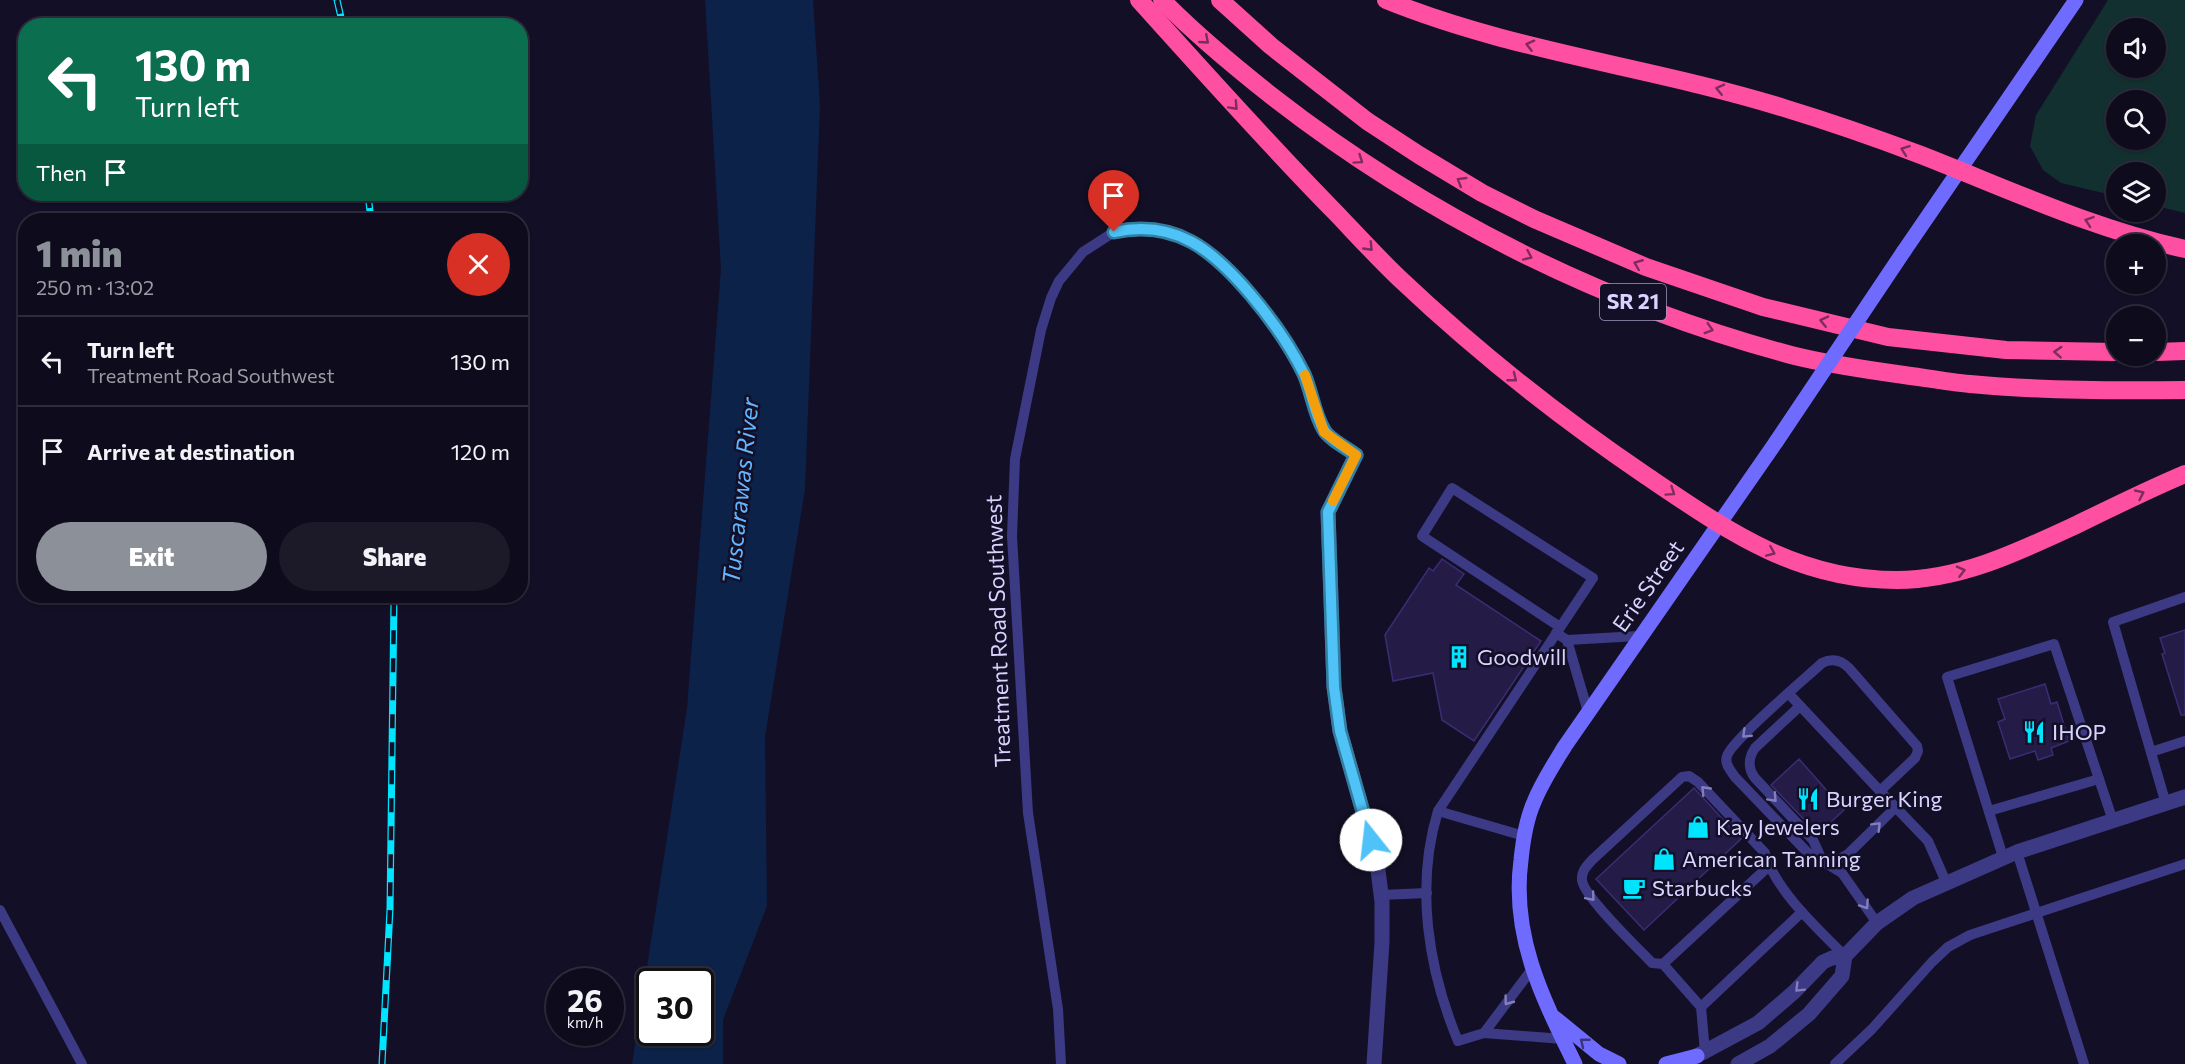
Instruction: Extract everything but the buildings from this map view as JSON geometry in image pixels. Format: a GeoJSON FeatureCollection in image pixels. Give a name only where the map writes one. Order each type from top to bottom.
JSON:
{"type":"FeatureCollection","features":[{"type":"Feature","properties":{"kind":"highway"},"geometry":{"type":"LineString","coordinates":[[1139,0],[1312,189],[1398,277],[1491,361],[1600,445],[1719,525],[1752,544],[1780,556],[1838,574],[1879,579],[1929,578],[1973,568],[2002,558],[2185,474]]}},
{"type":"Feature","properties":{"kind":"highway","name":"SR 21"},"geometry":{"type":"LineString","coordinates":[[1162,0],[1251,80],[1360,161],[1450,216],[1506,246],[1674,318],[1792,355],[1923,378],[1970,384],[2106,391],[2185,390]]}},
{"type":"Feature","properties":{"kind":"highway","name":"SR 21"},"geometry":{"type":"LineString","coordinates":[[1220,0],[1271,46],[1367,121],[1482,193],[1588,244],[1646,267],[1764,307],[1888,337],[2006,350],[2106,352]]}},
{"type":"Feature","properties":{"kind":"highway"},"geometry":{"type":"LineString","coordinates":[[1386,0],[1478,33],[1728,91],[1784,108],[1859,133],[2092,223],[2185,249]]}},
{"type":"Feature","properties":{"kind":"highway"},"geometry":{"type":"LineString","coordinates":[[2166,352],[2185,351]]}},
{"type":"Feature","properties":{"kind":"street","name":"Erie Street"},"geometry":{"type":"LineString","coordinates":[[1575,1064],[1532,969],[1523,939],[1519,908],[1519,870],[1524,836],[1527,821],[1540,787],[1639,636],[1719,525],[2076,0]]}},
{"type":"Feature","properties":{"kind":"street","name":"Treatment Road Southwest"},"geometry":{"type":"LineString","coordinates":[[1356,455],[1328,512],[1334,687],[1340,731],[1377,862],[1381,895],[1382,942],[1374,1064]]}},
{"type":"Feature","properties":{"kind":"street"},"geometry":{"type":"LineString","coordinates":[[1738,1064],[1784,1036],[1809,1014],[1842,976],[1845,956],[1877,923],[1908,901],[2010,854],[2185,797]]}},
{"type":"Feature","properties":{"kind":"street"},"geometry":{"type":"LineString","coordinates":[[1682,1064],[1770,1013],[1823,962],[1845,956]]}},
{"type":"Feature","properties":{"kind":"street"},"geometry":{"type":"LineString","coordinates":[[1552,1016],[1599,1054],[1619,1064]]}},
{"type":"Feature","properties":{"kind":"street"},"geometry":{"type":"LineString","coordinates":[[1666,1064],[1701,1054]]}},
{"type":"Feature","properties":{"kind":"lane","name":"Treatment Road Southwest"},"geometry":{"type":"LineString","coordinates":[[1061,1064],[1058,1009],[1028,813],[1012,536],[1015,459],[1041,330],[1051,297],[1059,282],[1083,252],[1114,232],[1134,228],[1151,229],[1183,238],[1202,247],[1231,272],[1284,337],[1305,376],[1324,432],[1356,455]]}},
{"type":"Feature","properties":{"kind":"lane"},"geometry":{"type":"LineString","coordinates":[[1563,1039],[1484,1033],[1458,1041],[1443,1005],[1435,975],[1428,922],[1426,867],[1430,838],[1438,811],[1558,630],[1593,578],[1452,488],[1422,536],[1558,630],[1567,640],[1588,712]]}},
{"type":"Feature","properties":{"kind":"lane"},"geometry":{"type":"LineString","coordinates":[[2166,804],[2113,622],[2185,597]]}},
{"type":"Feature","properties":{"kind":"lane"},"geometry":{"type":"LineString","coordinates":[[1567,640],[1639,636]]}},
{"type":"Feature","properties":{"kind":"lane"},"geometry":{"type":"LineString","coordinates":[[2084,1064],[2036,912],[1989,812],[1947,677],[2054,644],[2113,821]]}},
{"type":"Feature","properties":{"kind":"lane"},"geometry":{"type":"LineString","coordinates":[[1877,923],[1842,873],[1808,852],[1740,783],[1726,761],[1731,749],[1789,694],[1825,662],[1836,660],[1849,668],[1917,746],[1918,751],[1915,758],[1880,791]]}},
{"type":"Feature","properties":{"kind":"lane"},"geometry":{"type":"LineString","coordinates":[[1789,694],[1928,841],[1946,882]]}},
{"type":"Feature","properties":{"kind":"lane"},"geometry":{"type":"LineString","coordinates":[[1800,706],[1755,748],[1750,757],[1750,767],[1755,778],[1813,840],[1822,860]]}},
{"type":"Feature","properties":{"kind":"lane"},"geometry":{"type":"LineString","coordinates":[[2151,752],[2185,741]]}},
{"type":"Feature","properties":{"kind":"lane"},"geometry":{"type":"LineString","coordinates":[[1701,1054],[1701,1007],[1662,964],[1652,963],[1590,896],[1583,887],[1582,879],[1583,872],[1592,860],[1672,786],[1687,776],[1698,782],[1765,853],[1769,866],[1802,912],[1845,956]]}},
{"type":"Feature","properties":{"kind":"lane"},"geometry":{"type":"LineString","coordinates":[[1989,812],[2098,779]]}},
{"type":"Feature","properties":{"kind":"lane"},"geometry":{"type":"LineString","coordinates":[[1822,860],[1839,859],[1848,854],[1896,807]]}},
{"type":"Feature","properties":{"kind":"lane"},"geometry":{"type":"LineString","coordinates":[[1438,811],[1524,836]]}},
{"type":"Feature","properties":{"kind":"lane"},"geometry":{"type":"LineString","coordinates":[[1834,1064],[1872,1029],[1948,946],[1970,935],[2036,912],[2185,864]]}},
{"type":"Feature","properties":{"kind":"lane"},"geometry":{"type":"LineString","coordinates":[[1662,964],[1769,866]]}},
{"type":"Feature","properties":{"kind":"lane"},"geometry":{"type":"LineString","coordinates":[[1381,895],[1427,893]]}},
{"type":"Feature","properties":{"kind":"lane"},"geometry":{"type":"LineString","coordinates":[[0,910],[82,1064]]}},
{"type":"Feature","properties":{"kind":"lane"},"geometry":{"type":"LineString","coordinates":[[1701,1007],[1802,912]]}},
{"type":"Feature","properties":{"kind":"lane"},"geometry":{"type":"LineString","coordinates":[[1484,1033],[1532,969]]}},
{"type":"Feature","properties":{"kind":"green space"},"geometry":{"type":"Polygon","coordinates":[[[2108,0],[2185,0],[2185,213],[2166,208],[2166,162],[2106,162],[2106,194],[2061,183],[2043,170],[2030,146],[2036,115],[2108,0]]]}},
{"type":"Feature","properties":{"kind":"water","name":"Tuscarawas River"},"geometry":{"type":"Polygon","coordinates":[[[705,0],[813,0],[820,105],[805,489],[765,737],[767,906],[723,1020],[723,1064],[632,1064],[636,1038],[636,1046],[714,1046],[714,968],[647,968],[687,708],[721,269],[705,0]]]}},
{"type":"Feature","properties":{"kind":"railway"},"geometry":{"type":"LineString","coordinates":[[337,0],[341,18]]}},
{"type":"Feature","properties":{"kind":"railway"},"geometry":{"type":"LineString","coordinates":[[369,201],[370,213]]}},
{"type":"Feature","properties":{"kind":"railway"},"geometry":{"type":"LineString","coordinates":[[382,1064],[390,909],[394,603]]}},
{"type":"Feature","properties":{"kind":"slow traffic"},"geometry":{"type":"LineString","coordinates":[[1305,375],[1324,432],[1356,455],[1333,501]]}},
{"type":"Feature","properties":{"kind":"place","name":"Goodwill"},"geometry":{"type":"Point","coordinates":[1459,657]}},
{"type":"Feature","properties":{"kind":"place","name":"IHOP"},"geometry":{"type":"Point","coordinates":[2034,732]}},
{"type":"Feature","properties":{"kind":"place","name":"Burger King"},"geometry":{"type":"Point","coordinates":[1808,799]}},
{"type":"Feature","properties":{"kind":"place","name":"Kay Jewelers"},"geometry":{"type":"Point","coordinates":[1698,827]}},
{"type":"Feature","properties":{"kind":"place","name":"American Tanning"},"geometry":{"type":"Point","coordinates":[1664,859]}},
{"type":"Feature","properties":{"kind":"place","name":"Starbucks"},"geometry":{"type":"Point","coordinates":[1634,888]}},
{"type":"Feature","properties":{"kind":"route"},"geometry":{"type":"LineString","coordinates":[[1114,232],[1134,228],[1151,229],[1183,238],[1202,247],[1217,258],[1284,337],[1305,376],[1324,432],[1356,455],[1328,512],[1334,687],[1340,731],[1371,840]]}}]}
